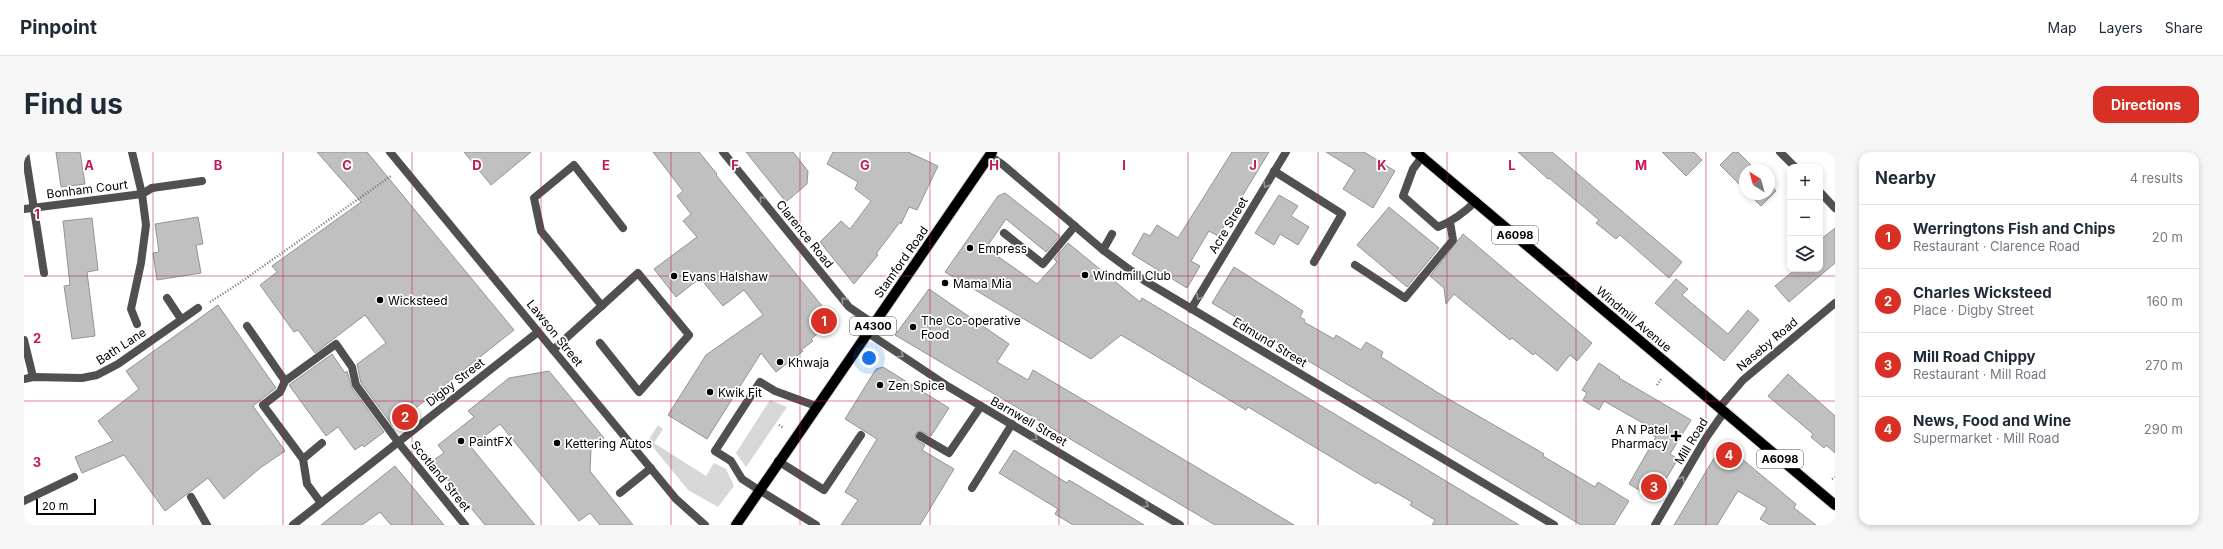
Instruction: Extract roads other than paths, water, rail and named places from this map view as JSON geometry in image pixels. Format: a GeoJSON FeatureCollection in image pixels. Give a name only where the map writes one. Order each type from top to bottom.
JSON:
{"type":"FeatureCollection","features":[{"type":"Feature","properties":{"kind":"main road","name":"Stamford Road"},"geometry":{"type":"LineString","coordinates":[[736,525],[778,461],[991,154]]}},
{"type":"Feature","properties":{"kind":"main road","name":"Windmill Avenue"},"geometry":{"type":"LineString","coordinates":[[1419,154],[1835,505]]}},
{"type":"Feature","properties":{"kind":"street"},"geometry":{"type":"LineString","coordinates":[[25,152],[44,273]]}},
{"type":"Feature","properties":{"kind":"street"},"geometry":{"type":"LineString","coordinates":[[132,152],[142,194],[146,225],[141,263],[131,309],[136,324]]}},
{"type":"Feature","properties":{"kind":"street","name":"Lawson Street"},"geometry":{"type":"LineString","coordinates":[[390,152],[676,499],[705,525]]}},
{"type":"Feature","properties":{"kind":"street","name":"Clarence Road"},"geometry":{"type":"LineString","coordinates":[[723,152],[849,306],[871,329]]}},
{"type":"Feature","properties":{"kind":"street","name":"Acre Street"},"geometry":{"type":"LineString","coordinates":[[1191,310],[1286,152]]}},
{"type":"Feature","properties":{"kind":"street"},"geometry":{"type":"LineString","coordinates":[[1780,152],[1792,164]]}},
{"type":"Feature","properties":{"kind":"street","name":"Edmund Street"},"geometry":{"type":"LineString","coordinates":[[991,154],[1103,250],[1145,281],[1191,310],[1554,525]]}},
{"type":"Feature","properties":{"kind":"street"},"geometry":{"type":"LineString","coordinates":[[1419,154],[1403,196],[1438,227],[1450,222],[1465,212],[1476,201]]}},
{"type":"Feature","properties":{"kind":"street"},"geometry":{"type":"LineString","coordinates":[[602,306],[541,231],[534,198],[574,165],[622,228]]}},
{"type":"Feature","properties":{"kind":"street"},"geometry":{"type":"LineString","coordinates":[[1274,171],[1342,214],[1314,262]]}},
{"type":"Feature","properties":{"kind":"street","name":"Bonham Court"},"geometry":{"type":"LineString","coordinates":[[24,209],[142,194],[152,188],[202,181]]}},
{"type":"Feature","properties":{"kind":"street"},"geometry":{"type":"LineString","coordinates":[[1823,195],[1835,208]]}},
{"type":"Feature","properties":{"kind":"street"},"geometry":{"type":"LineString","coordinates":[[1355,265],[1405,298],[1452,240],[1450,222]]}},
{"type":"Feature","properties":{"kind":"street"},"geometry":{"type":"LineString","coordinates":[[1004,233],[1043,264],[1074,226]]}},
{"type":"Feature","properties":{"kind":"street"},"geometry":{"type":"LineString","coordinates":[[1103,250],[1112,234]]}},
{"type":"Feature","properties":{"kind":"street"},"geometry":{"type":"LineString","coordinates":[[553,350],[638,272],[690,335],[639,392],[600,343]]}},
{"type":"Feature","properties":{"kind":"street"},"geometry":{"type":"LineString","coordinates":[[168,298],[181,319]]}},
{"type":"Feature","properties":{"kind":"street","name":"Naseby Road"},"geometry":{"type":"LineString","coordinates":[[1721,410],[1743,380],[1835,303]]}},
{"type":"Feature","properties":{"kind":"street","name":"Bath Lane"},"geometry":{"type":"LineString","coordinates":[[24,379],[33,377],[60,379],[97,375],[118,364],[198,308]]}},
{"type":"Feature","properties":{"kind":"street"},"geometry":{"type":"LineString","coordinates":[[247,326],[285,381],[280,392],[263,405],[302,459],[307,484],[322,503]]}},
{"type":"Feature","properties":{"kind":"street","name":"Barnwell Street"},"geometry":{"type":"LineString","coordinates":[[871,329],[981,406],[1180,525]]}},
{"type":"Feature","properties":{"kind":"street","name":"Digby Street"},"geometry":{"type":"LineString","coordinates":[[293,525],[538,332]]}},
{"type":"Feature","properties":{"kind":"street"},"geometry":{"type":"LineString","coordinates":[[24,340],[33,377]]}},
{"type":"Feature","properties":{"kind":"street","name":"Scotland Street"},"geometry":{"type":"LineString","coordinates":[[285,381],[336,344],[352,366],[356,385],[398,442],[465,525]]}},
{"type":"Feature","properties":{"kind":"street"},"geometry":{"type":"LineString","coordinates":[[816,406],[776,391],[760,382],[715,451],[731,461],[742,479],[816,525]]}},
{"type":"Feature","properties":{"kind":"street"},"geometry":{"type":"LineString","coordinates":[[920,436],[949,453],[981,406]]}},
{"type":"Feature","properties":{"kind":"street","name":"Mill Road"},"geometry":{"type":"LineString","coordinates":[[1655,525],[1721,410]]}},
{"type":"Feature","properties":{"kind":"street"},"geometry":{"type":"LineString","coordinates":[[972,488],[1012,424]]}},
{"type":"Feature","properties":{"kind":"street"},"geometry":{"type":"LineString","coordinates":[[778,461],[824,490],[861,436]]}},
{"type":"Feature","properties":{"kind":"street"},"geometry":{"type":"LineString","coordinates":[[302,459],[322,443]]}},
{"type":"Feature","properties":{"kind":"street"},"geometry":{"type":"LineString","coordinates":[[620,494],[651,468]]}},
{"type":"Feature","properties":{"kind":"street"},"geometry":{"type":"LineString","coordinates":[[24,501],[74,477]]}},
{"type":"Feature","properties":{"kind":"street"},"geometry":{"type":"LineString","coordinates":[[191,497],[206,525]]}},
{"type":"Feature","properties":{"kind":"place","name":"Empress"},"geometry":{"type":"Point","coordinates":[970,248]}},
{"type":"Feature","properties":{"kind":"place","name":"Windmill Club"},"geometry":{"type":"Point","coordinates":[1085,275]}},
{"type":"Feature","properties":{"kind":"place","name":"Evans Halshaw"},"geometry":{"type":"Point","coordinates":[674,276]}},
{"type":"Feature","properties":{"kind":"place","name":"Mama Mia"},"geometry":{"type":"Point","coordinates":[945,283]}},
{"type":"Feature","properties":{"kind":"place","name":"Wicksteed"},"geometry":{"type":"Point","coordinates":[380,300]}},
{"type":"Feature","properties":{"kind":"place","name":"Werringtons Fish and Chips"},"geometry":{"type":"Point","coordinates":[824,321]}},
{"type":"Feature","properties":{"kind":"place","name":"The Co-operative Food"},"geometry":{"type":"Point","coordinates":[913,327]}},
{"type":"Feature","properties":{"kind":"place","name":"Khwaja"},"geometry":{"type":"Point","coordinates":[780,362]}},
{"type":"Feature","properties":{"kind":"place","name":"Zen Spice"},"geometry":{"type":"Point","coordinates":[880,385]}},
{"type":"Feature","properties":{"kind":"place","name":"Kwik Fit"},"geometry":{"type":"Point","coordinates":[710,392]}},
{"type":"Feature","properties":{"kind":"place","name":"Charles Wicksteed"},"geometry":{"type":"Point","coordinates":[405,417]}},
{"type":"Feature","properties":{"kind":"place","name":"A N Patel Pharmacy"},"geometry":{"type":"Point","coordinates":[1676,436]}},
{"type":"Feature","properties":{"kind":"place","name":"PaintFX"},"geometry":{"type":"Point","coordinates":[461,441]}},
{"type":"Feature","properties":{"kind":"place","name":"Kettering Autos"},"geometry":{"type":"Point","coordinates":[557,443]}},
{"type":"Feature","properties":{"kind":"place","name":"News, Food and Wine"},"geometry":{"type":"Point","coordinates":[1729,455]}},
{"type":"Feature","properties":{"kind":"place","name":"Mill Road Chippy"},"geometry":{"type":"Point","coordinates":[1654,487]}}]}
